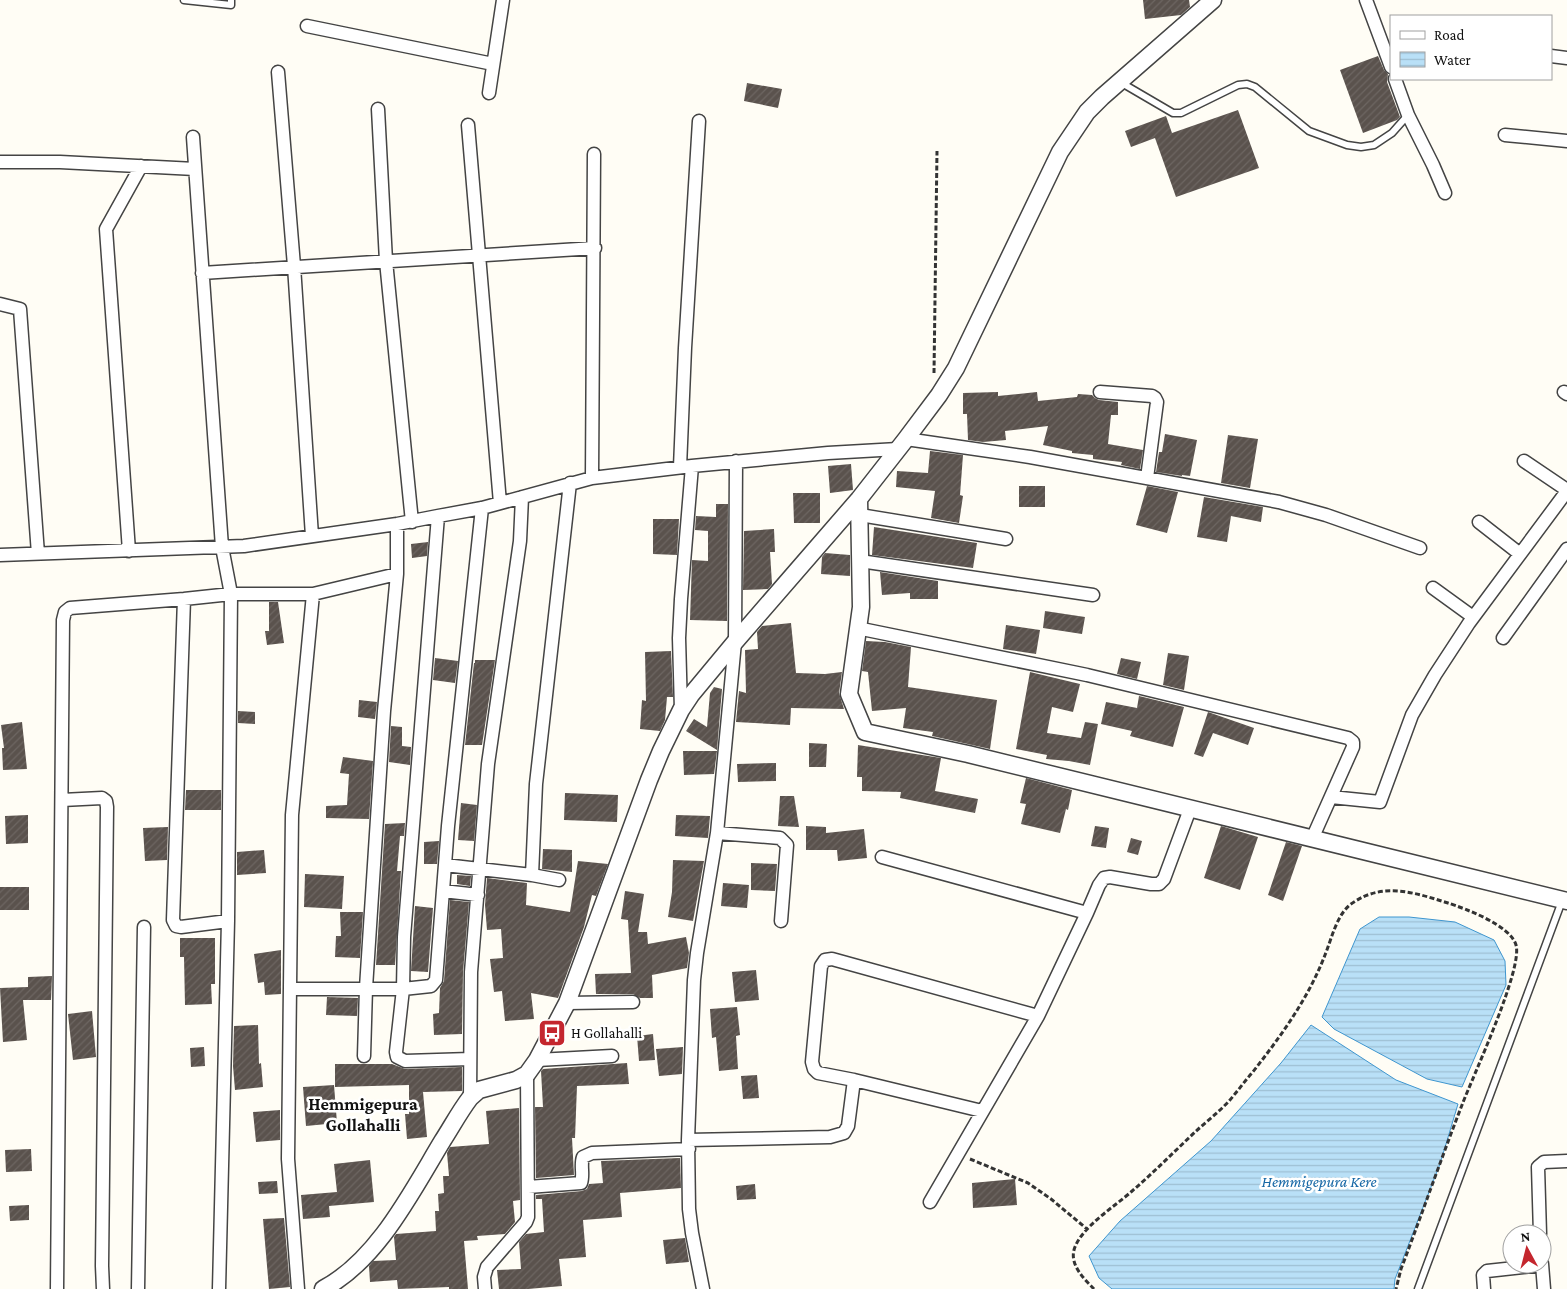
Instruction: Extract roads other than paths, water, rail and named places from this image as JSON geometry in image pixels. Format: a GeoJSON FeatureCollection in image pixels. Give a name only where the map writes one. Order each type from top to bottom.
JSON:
{"type":"FeatureCollection","features":[{"type":"Feature","properties":{"kind":"street"},"geometry":{"type":"LineString","coordinates":[[488,93],[504,0]]}},
{"type":"Feature","properties":{"kind":"street"},"geometry":{"type":"LineString","coordinates":[[323,1289],[345,1274],[367,1253],[396,1218],[470,1098],[479,1090],[516,1080],[527,1074],[537,1060],[567,1003],[649,780],[681,710],[735,642],[859,499],[939,395],[956,368],[1060,152],[1087,112],[1213,0]]}},
{"type":"Feature","properties":{"kind":"street"},"geometry":{"type":"LineString","coordinates":[[1366,0],[1390,64]]}},
{"type":"Feature","properties":{"kind":"street"},"geometry":{"type":"LineString","coordinates":[[307,26],[493,64]]}},
{"type":"Feature","properties":{"kind":"street"},"geometry":{"type":"LineString","coordinates":[[1552,56],[1567,58]]}},
{"type":"Feature","properties":{"kind":"street"},"geometry":{"type":"LineString","coordinates":[[278,72],[294,266],[312,536]]}},
{"type":"Feature","properties":{"kind":"street"},"geometry":{"type":"LineString","coordinates":[[1395,80],[1408,115],[1434,165],[1445,193]]}},
{"type":"Feature","properties":{"kind":"street"},"geometry":{"type":"LineString","coordinates":[[378,109],[386,261],[412,522]]}},
{"type":"Feature","properties":{"kind":"street"},"geometry":{"type":"LineString","coordinates":[[681,710],[680,638],[686,467],[685,348],[699,121]]}},
{"type":"Feature","properties":{"kind":"street"},"geometry":{"type":"LineString","coordinates":[[468,125],[500,503]]}},
{"type":"Feature","properties":{"kind":"street"},"geometry":{"type":"LineString","coordinates":[[1505,135],[1567,140]]}},
{"type":"Feature","properties":{"kind":"street"},"geometry":{"type":"LineString","coordinates":[[194,137],[222,547],[231,594],[228,921],[219,1289]]}},
{"type":"Feature","properties":{"kind":"street"},"geometry":{"type":"LineString","coordinates":[[592,478],[594,154]]}},
{"type":"Feature","properties":{"kind":"street"},"geometry":{"type":"LineString","coordinates":[[0,162],[60,162],[195,169]]}},
{"type":"Feature","properties":{"kind":"street"},"geometry":{"type":"LineString","coordinates":[[129,551],[106,229],[141,166]]}},
{"type":"Feature","properties":{"kind":"street"},"geometry":{"type":"LineString","coordinates":[[202,273],[594,248]]}},
{"type":"Feature","properties":{"kind":"street"},"geometry":{"type":"LineString","coordinates":[[0,304],[20,309],[38,554]]}},
{"type":"Feature","properties":{"kind":"street"},"geometry":{"type":"LineString","coordinates":[[1100,392],[1152,396],[1155,398],[1147,478]]}},
{"type":"Feature","properties":{"kind":"street"},"geometry":{"type":"LineString","coordinates":[[0,555],[244,546],[412,522],[482,508],[592,478],[902,444],[1030,456],[1288,505],[1335,518],[1420,548]]}},
{"type":"Feature","properties":{"kind":"street"},"geometry":{"type":"LineString","coordinates":[[1331,797],[1380,802],[1412,715],[1474,617],[1567,490],[1524,460]]}},
{"type":"Feature","properties":{"kind":"street"},"geometry":{"type":"LineString","coordinates":[[703,1289],[690,1217],[689,1145],[694,980],[717,833],[735,642],[736,462]]}},
{"type":"Feature","properties":{"kind":"street"},"geometry":{"type":"LineString","coordinates":[[532,875],[536,784],[570,483]]}},
{"type":"Feature","properties":{"kind":"street"},"geometry":{"type":"LineString","coordinates":[[470,1098],[471,972],[488,764],[519,549],[522,497]]}},
{"type":"Feature","properties":{"kind":"street"},"geometry":{"type":"LineString","coordinates":[[859,499],[861,607],[849,694],[865,732],[968,754],[1565,901]]}},
{"type":"Feature","properties":{"kind":"street"},"geometry":{"type":"LineString","coordinates":[[291,989],[403,989],[431,986],[436,980],[465,651],[482,508]]}},
{"type":"Feature","properties":{"kind":"street"},"geometry":{"type":"LineString","coordinates":[[860,515],[1006,539]]}},
{"type":"Feature","properties":{"kind":"street"},"geometry":{"type":"LineString","coordinates":[[438,516],[404,937],[403,989],[396,1057],[405,1061],[470,1059]]}},
{"type":"Feature","properties":{"kind":"street"},"geometry":{"type":"LineString","coordinates":[[1479,522],[1520,554]]}},
{"type":"Feature","properties":{"kind":"street"},"geometry":{"type":"LineString","coordinates":[[364,1056],[366,988],[384,711],[397,574],[397,524]]}},
{"type":"Feature","properties":{"kind":"street"},"geometry":{"type":"LineString","coordinates":[[1503,638],[1567,549]]}},
{"type":"Feature","properties":{"kind":"street"},"geometry":{"type":"LineString","coordinates":[[860,561],[1093,596]]}},
{"type":"Feature","properties":{"kind":"street"},"geometry":{"type":"LineString","coordinates":[[57,1289],[63,620],[65,612],[70,608],[231,594],[313,594],[397,574]]}},
{"type":"Feature","properties":{"kind":"street"},"geometry":{"type":"LineString","coordinates":[[1433,588],[1474,617]]}},
{"type":"Feature","properties":{"kind":"street"},"geometry":{"type":"LineString","coordinates":[[298,1289],[288,1159],[292,815],[313,594]]}},
{"type":"Feature","properties":{"kind":"street"},"geometry":{"type":"LineString","coordinates":[[184,599],[173,920],[176,926],[181,927],[228,921]]}},
{"type":"Feature","properties":{"kind":"street"},"geometry":{"type":"LineString","coordinates":[[857,628],[1088,675],[1348,738],[1353,742],[1354,747],[1312,839]]}},
{"type":"Feature","properties":{"kind":"street"},"geometry":{"type":"LineString","coordinates":[[62,800],[102,798],[106,801],[107,806],[103,1289]]}},
{"type":"Feature","properties":{"kind":"street"},"geometry":{"type":"LineString","coordinates":[[930,1202],[1038,1016],[1100,884],[1104,878],[1110,877],[1159,884],[1164,879],[1190,809]]}},
{"type":"Feature","properties":{"kind":"street"},"geometry":{"type":"LineString","coordinates":[[717,833],[780,838],[787,845],[781,921]]}},
{"type":"Feature","properties":{"kind":"street"},"geometry":{"type":"LineString","coordinates":[[882,857],[1088,913]]}},
{"type":"Feature","properties":{"kind":"street"},"geometry":{"type":"LineString","coordinates":[[445,864],[559,880]]}},
{"type":"Feature","properties":{"kind":"street"},"geometry":{"type":"LineString","coordinates":[[443,891],[478,895]]}},
{"type":"Feature","properties":{"kind":"street"},"geometry":{"type":"LineString","coordinates":[[138,1289],[144,927]]}},
{"type":"Feature","properties":{"kind":"street"},"geometry":{"type":"LineString","coordinates":[[982,1111],[818,1073],[814,1069],[812,1062],[821,966],[825,960],[832,959],[1038,1016]]}},
{"type":"Feature","properties":{"kind":"street"},"geometry":{"type":"LineString","coordinates":[[567,1003],[634,1002]]}},
{"type":"Feature","properties":{"kind":"street"},"geometry":{"type":"LineString","coordinates":[[537,1060],[612,1056]]}},
{"type":"Feature","properties":{"kind":"street"},"geometry":{"type":"LineString","coordinates":[[485,1289],[484,1277],[487,1268],[526,1222],[529,1209],[527,1074]]}},
{"type":"Feature","properties":{"kind":"street"},"geometry":{"type":"LineString","coordinates":[[528,1187],[581,1183],[581,1163],[583,1157],[592,1153],[830,1137],[844,1133],[848,1126],[854,1080]]}},
{"type":"Feature","properties":{"kind":"street"},"geometry":{"type":"LineString","coordinates":[[1540,1224],[1538,1167],[1544,1162],[1567,1161]]}},
{"type":"Feature","properties":{"kind":"street"},"geometry":{"type":"LineString","coordinates":[[1484,1289],[1483,1275],[1487,1270],[1502,1269]]}},
{"type":"Feature","properties":{"kind":"street"},"geometry":{"type":"LineString","coordinates":[[1543,1274],[1544,1289]]}},
{"type":"Feature","properties":{"kind":"lane"},"geometry":{"type":"LineString","coordinates":[[184,0],[231,5],[231,0]]}},
{"type":"Feature","properties":{"kind":"lane"},"geometry":{"type":"LineString","coordinates":[[1119,82],[1176,114],[1238,85],[1247,84],[1255,87],[1309,131],[1347,145],[1361,147],[1374,146],[1385,139],[1408,115]]}},
{"type":"Feature","properties":{"kind":"lane"},"geometry":{"type":"LineString","coordinates":[[1418,1289],[1565,901]]}},
{"type":"Feature","properties":{"kind":"water"},"geometry":{"type":"Polygon","coordinates":[[[1379,917],[1409,917],[1455,922],[1494,940],[1505,961],[1506,985],[1462,1087],[1427,1079],[1334,1029],[1322,1017],[1360,929],[1379,917]]]}},
{"type":"Feature","properties":{"kind":"water","name":"Hemmigepura Kere"},"geometry":{"type":"Polygon","coordinates":[[[1311,1025],[1396,1080],[1458,1104],[1440,1164],[1395,1279],[1394,1289],[1112,1289],[1099,1278],[1089,1256],[1120,1221],[1211,1141],[1281,1063],[1311,1025]]]}},
{"type":"Feature","properties":{"kind":"place","name":"H Gollahalli"},"geometry":{"type":"Point","coordinates":[552,1033]}},
{"type":"Feature","properties":{"kind":"district","name":"Hemmigepura Gollahalli"},"geometry":{"type":"Point","coordinates":[363,1114]}}]}
